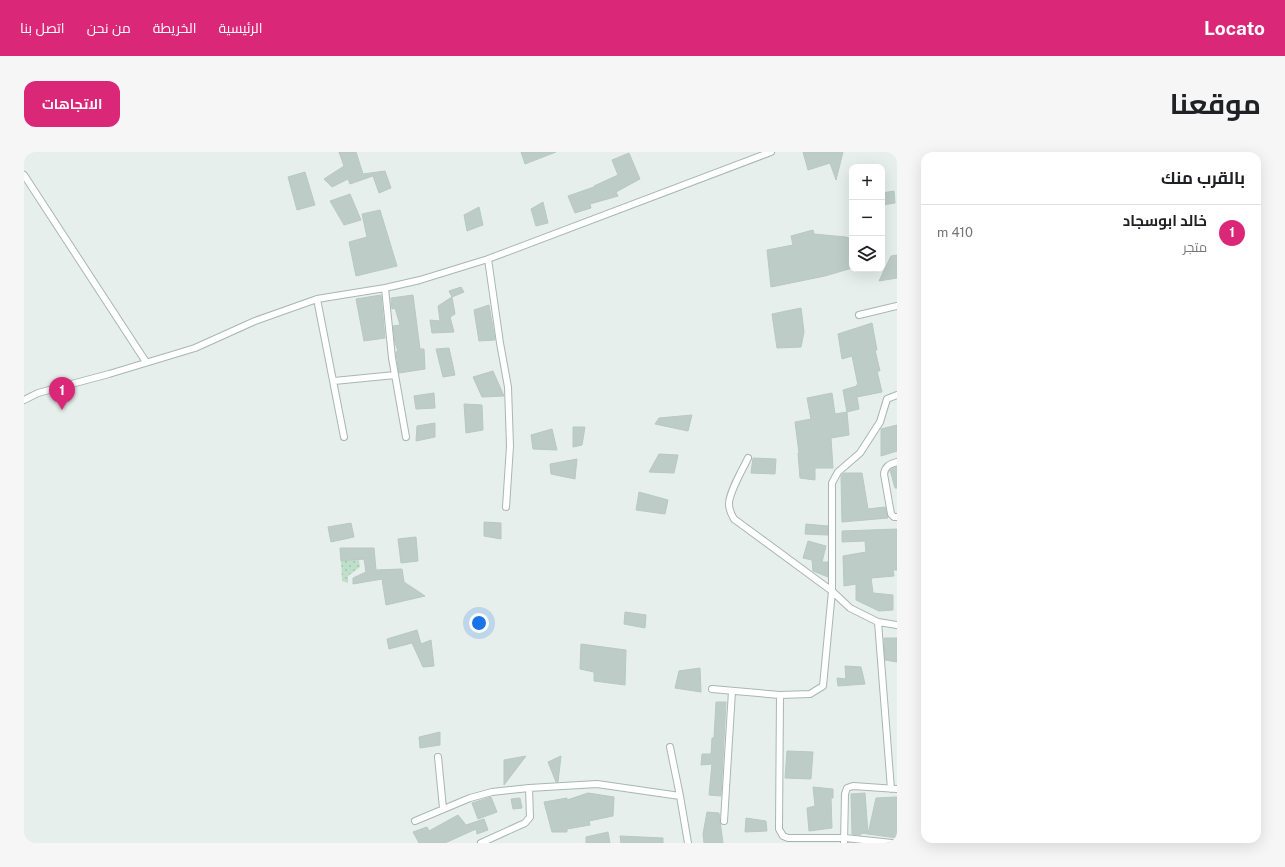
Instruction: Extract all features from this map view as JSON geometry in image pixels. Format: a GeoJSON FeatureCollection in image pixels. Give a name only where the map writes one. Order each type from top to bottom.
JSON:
{"type":"FeatureCollection","features":[{"type":"Feature","properties":{"kind":"street"},"geometry":{"type":"LineString","coordinates":[[24,400],[38,393],[195,348],[256,321],[317,299],[385,288],[420,280],[488,259],[771,152]]}},
{"type":"Feature","properties":{"kind":"street"},"geometry":{"type":"LineString","coordinates":[[24,175],[146,362]]}},
{"type":"Feature","properties":{"kind":"street"},"geometry":{"type":"LineString","coordinates":[[488,259],[508,387],[510,446],[506,506]]}},
{"type":"Feature","properties":{"kind":"street"},"geometry":{"type":"LineString","coordinates":[[385,288],[392,358],[406,437]]}},
{"type":"Feature","properties":{"kind":"street"},"geometry":{"type":"LineString","coordinates":[[317,299],[344,437]]}},
{"type":"Feature","properties":{"kind":"street"},"geometry":{"type":"LineString","coordinates":[[859,314],[897,306]]}},
{"type":"Feature","properties":{"kind":"street"},"geometry":{"type":"LineString","coordinates":[[334,381],[395,375]]}},
{"type":"Feature","properties":{"kind":"street"},"geometry":{"type":"LineString","coordinates":[[712,688],[780,695],[810,694],[823,686],[832,591],[832,483],[838,472],[860,453],[880,422],[887,398],[897,395]]}},
{"type":"Feature","properties":{"kind":"street"},"geometry":{"type":"LineString","coordinates":[[748,458],[731,494],[729,503],[730,511],[734,519],[832,591],[850,608],[878,622],[897,625]]}},
{"type":"Feature","properties":{"kind":"street"},"geometry":{"type":"LineString","coordinates":[[897,462],[888,465],[884,474],[891,514],[894,517],[897,517]]}},
{"type":"Feature","properties":{"kind":"street"},"geometry":{"type":"LineString","coordinates":[[844,841],[845,794],[847,788],[853,786],[894,789],[878,622]]}},
{"type":"Feature","properties":{"kind":"street"},"geometry":{"type":"LineString","coordinates":[[724,821],[732,690]]}},
{"type":"Feature","properties":{"kind":"street"},"geometry":{"type":"LineString","coordinates":[[780,695],[779,829],[783,836],[788,838],[892,843]]}},
{"type":"Feature","properties":{"kind":"street"},"geometry":{"type":"LineString","coordinates":[[670,747],[688,843]]}},
{"type":"Feature","properties":{"kind":"street"},"geometry":{"type":"LineString","coordinates":[[438,757],[443,808]]}},
{"type":"Feature","properties":{"kind":"street"},"geometry":{"type":"LineString","coordinates":[[415,821],[470,798],[492,792],[529,788],[597,784],[680,796]]}},
{"type":"Feature","properties":{"kind":"street"},"geometry":{"type":"LineString","coordinates":[[481,843],[525,823],[530,817],[529,788]]}},
{"type":"Feature","properties":{"kind":"green space"},"geometry":{"type":"Polygon","coordinates":[[[359,560],[360,567],[348,576],[348,583],[342,581],[341,561],[359,560]]]}},
{"type":"Feature","properties":{"kind":"building"},"geometry":{"type":"Polygon","coordinates":[[[339,152],[356,152],[363,174],[385,171],[391,188],[379,193],[373,176],[350,184],[348,179],[332,187],[324,179],[344,166],[339,152]]]}},
{"type":"Feature","properties":{"kind":"building"},"geometry":{"type":"Polygon","coordinates":[[[521,152],[556,152],[525,164],[521,152]]]}},
{"type":"Feature","properties":{"kind":"building"},"geometry":{"type":"Polygon","coordinates":[[[803,152],[843,152],[836,180],[830,163],[808,170],[803,152]]]}},
{"type":"Feature","properties":{"kind":"building"},"geometry":{"type":"Polygon","coordinates":[[[629,153],[640,179],[616,192],[618,196],[590,204],[591,208],[575,213],[568,196],[594,187],[618,175],[612,160],[629,153]]]}},
{"type":"Feature","properties":{"kind":"building"},"geometry":{"type":"Polygon","coordinates":[[[305,172],[315,205],[297,210],[288,177],[305,172]]]}},
{"type":"Feature","properties":{"kind":"building"},"geometry":{"type":"Polygon","coordinates":[[[894,191],[895,203],[885,205],[885,192],[894,191]]]}},
{"type":"Feature","properties":{"kind":"building"},"geometry":{"type":"Polygon","coordinates":[[[350,194],[361,220],[344,225],[330,201],[350,194]]]}},
{"type":"Feature","properties":{"kind":"building"},"geometry":{"type":"Polygon","coordinates":[[[543,202],[548,223],[536,226],[531,209],[543,202]]]}},
{"type":"Feature","properties":{"kind":"building"},"geometry":{"type":"Polygon","coordinates":[[[479,207],[483,225],[467,231],[464,215],[479,207]]]}},
{"type":"Feature","properties":{"kind":"building"},"geometry":{"type":"Polygon","coordinates":[[[380,210],[397,266],[356,276],[349,242],[367,237],[362,214],[380,210]]]}},
{"type":"Feature","properties":{"kind":"building"},"geometry":{"type":"Polygon","coordinates":[[[813,230],[814,234],[849,238],[849,269],[825,276],[771,287],[767,250],[793,245],[791,236],[813,230]]]}},
{"type":"Feature","properties":{"kind":"building"},"geometry":{"type":"Polygon","coordinates":[[[897,255],[897,278],[879,281],[883,272],[885,272],[885,268],[891,256],[897,255]]]}},
{"type":"Feature","properties":{"kind":"building"},"geometry":{"type":"Polygon","coordinates":[[[461,287],[464,292],[452,297],[449,291],[461,287]]]}},
{"type":"Feature","properties":{"kind":"building"},"geometry":{"type":"Polygon","coordinates":[[[381,295],[385,338],[364,341],[356,299],[381,295]]]}},
{"type":"Feature","properties":{"kind":"building"},"geometry":{"type":"Polygon","coordinates":[[[413,295],[420,349],[424,349],[425,369],[399,373],[396,352],[398,351],[395,343],[393,326],[400,325],[395,308],[392,309],[391,298],[413,295]]]}},
{"type":"Feature","properties":{"kind":"building"},"geometry":{"type":"Polygon","coordinates":[[[452,297],[455,314],[450,317],[454,332],[432,333],[430,320],[440,321],[438,306],[452,297]]]}},
{"type":"Feature","properties":{"kind":"building"},"geometry":{"type":"Polygon","coordinates":[[[489,305],[495,340],[479,341],[474,310],[489,305]]]}},
{"type":"Feature","properties":{"kind":"building"},"geometry":{"type":"Polygon","coordinates":[[[801,308],[804,332],[801,347],[777,348],[772,314],[801,308]]]}},
{"type":"Feature","properties":{"kind":"building"},"geometry":{"type":"Polygon","coordinates":[[[872,323],[877,350],[875,350],[880,371],[877,371],[882,392],[857,397],[859,409],[847,412],[843,390],[858,385],[852,356],[842,359],[838,334],[872,323]]]}},
{"type":"Feature","properties":{"kind":"building"},"geometry":{"type":"Polygon","coordinates":[[[449,348],[455,375],[443,377],[436,349],[449,348]]]}},
{"type":"Feature","properties":{"kind":"building"},"geometry":{"type":"Polygon","coordinates":[[[493,371],[504,396],[482,397],[473,377],[493,371]]]}},
{"type":"Feature","properties":{"kind":"building"},"geometry":{"type":"Polygon","coordinates":[[[434,393],[435,408],[416,409],[414,396],[434,393]]]}},
{"type":"Feature","properties":{"kind":"building"},"geometry":{"type":"Polygon","coordinates":[[[832,393],[835,414],[847,412],[849,435],[831,438],[833,468],[815,468],[815,480],[800,478],[799,453],[795,422],[811,419],[807,398],[832,393]]]}},
{"type":"Feature","properties":{"kind":"building"},"geometry":{"type":"Polygon","coordinates":[[[464,404],[482,405],[483,430],[466,433],[464,404]]]}},
{"type":"Feature","properties":{"kind":"building"},"geometry":{"type":"Polygon","coordinates":[[[692,415],[688,431],[655,424],[659,418],[692,415]]]}},
{"type":"Feature","properties":{"kind":"building"},"geometry":{"type":"Polygon","coordinates":[[[435,423],[435,437],[416,441],[417,426],[435,423]]]}},
{"type":"Feature","properties":{"kind":"building"},"geometry":{"type":"Polygon","coordinates":[[[897,425],[897,451],[881,456],[881,429],[897,425]]]}},
{"type":"Feature","properties":{"kind":"building"},"geometry":{"type":"Polygon","coordinates":[[[573,427],[585,427],[582,445],[573,447],[573,427]]]}},
{"type":"Feature","properties":{"kind":"building"},"geometry":{"type":"Polygon","coordinates":[[[552,429],[557,450],[533,449],[531,435],[552,429]]]}},
{"type":"Feature","properties":{"kind":"building"},"geometry":{"type":"Polygon","coordinates":[[[659,454],[678,455],[674,473],[649,472],[659,454]]]}},
{"type":"Feature","properties":{"kind":"building"},"geometry":{"type":"Polygon","coordinates":[[[753,458],[776,459],[775,474],[751,473],[753,458]]]}},
{"type":"Feature","properties":{"kind":"building"},"geometry":{"type":"Polygon","coordinates":[[[577,459],[575,479],[551,474],[550,464],[577,459]]]}},
{"type":"Feature","properties":{"kind":"building"},"geometry":{"type":"Polygon","coordinates":[[[897,467],[897,488],[895,488],[890,470],[897,467]]]}},
{"type":"Feature","properties":{"kind":"building"},"geometry":{"type":"Polygon","coordinates":[[[844,473],[862,473],[868,509],[885,507],[888,518],[842,522],[841,476],[844,473]]]}},
{"type":"Feature","properties":{"kind":"building"},"geometry":{"type":"Polygon","coordinates":[[[639,492],[668,500],[665,514],[636,510],[639,492]]]}},
{"type":"Feature","properties":{"kind":"building"},"geometry":{"type":"Polygon","coordinates":[[[484,522],[501,523],[501,539],[484,536],[484,522]]]}},
{"type":"Feature","properties":{"kind":"building"},"geometry":{"type":"Polygon","coordinates":[[[351,523],[354,537],[331,542],[328,527],[351,523]]]}},
{"type":"Feature","properties":{"kind":"building"},"geometry":{"type":"Polygon","coordinates":[[[806,524],[828,526],[828,535],[805,534],[806,524]]]}},
{"type":"Feature","properties":{"kind":"building"},"geometry":{"type":"Polygon","coordinates":[[[897,529],[897,570],[893,570],[894,576],[871,578],[873,593],[893,595],[893,610],[879,611],[856,600],[856,584],[844,586],[843,556],[866,552],[865,541],[842,542],[842,531],[897,529]]]}},
{"type":"Feature","properties":{"kind":"building"},"geometry":{"type":"Polygon","coordinates":[[[416,537],[418,561],[401,563],[398,539],[416,537]]]}},
{"type":"Feature","properties":{"kind":"building"},"geometry":{"type":"Polygon","coordinates":[[[808,541],[826,546],[822,562],[828,562],[828,577],[813,571],[812,560],[803,558],[808,541]]]}},
{"type":"Feature","properties":{"kind":"building"},"geometry":{"type":"Polygon","coordinates":[[[340,548],[374,548],[376,570],[402,569],[404,582],[425,596],[386,605],[382,579],[353,584],[353,578],[366,572],[364,559],[341,561],[340,548]]]}},
{"type":"Feature","properties":{"kind":"building"},"geometry":{"type":"Polygon","coordinates":[[[625,612],[646,615],[645,628],[624,624],[625,612]]]}},
{"type":"Feature","properties":{"kind":"building"},"geometry":{"type":"Polygon","coordinates":[[[417,630],[421,644],[431,640],[434,666],[423,667],[412,643],[389,649],[387,639],[417,630]]]}},
{"type":"Feature","properties":{"kind":"building"},"geometry":{"type":"Polygon","coordinates":[[[884,638],[897,638],[897,662],[885,660],[884,638]]]}},
{"type":"Feature","properties":{"kind":"building"},"geometry":{"type":"Polygon","coordinates":[[[581,644],[626,650],[625,685],[594,681],[594,672],[580,669],[581,644]]]}},
{"type":"Feature","properties":{"kind":"building"},"geometry":{"type":"Polygon","coordinates":[[[845,666],[861,667],[865,684],[838,686],[837,678],[846,679],[845,666]]]}},
{"type":"Feature","properties":{"kind":"building"},"geometry":{"type":"Polygon","coordinates":[[[700,668],[701,692],[675,688],[679,671],[700,668]]]}},
{"type":"Feature","properties":{"kind":"building"},"geometry":{"type":"Polygon","coordinates":[[[716,702],[726,702],[721,796],[709,795],[712,764],[701,765],[702,754],[711,754],[712,738],[714,738],[716,702]]]}},
{"type":"Feature","properties":{"kind":"building"},"geometry":{"type":"Polygon","coordinates":[[[440,732],[440,745],[420,748],[419,737],[440,732]]]}},
{"type":"Feature","properties":{"kind":"building"},"geometry":{"type":"Polygon","coordinates":[[[787,751],[813,752],[811,779],[785,778],[787,751]]]}},
{"type":"Feature","properties":{"kind":"building"},"geometry":{"type":"Polygon","coordinates":[[[526,756],[504,785],[504,760],[526,756]]]}},
{"type":"Feature","properties":{"kind":"building"},"geometry":{"type":"Polygon","coordinates":[[[561,756],[558,782],[556,782],[548,762],[561,756]]]}},
{"type":"Feature","properties":{"kind":"building"},"geometry":{"type":"Polygon","coordinates":[[[813,787],[833,789],[833,798],[831,798],[832,828],[809,831],[807,808],[815,806],[813,787]]]}},
{"type":"Feature","properties":{"kind":"building"},"geometry":{"type":"Polygon","coordinates":[[[588,793],[614,797],[613,816],[589,821],[590,825],[567,829],[567,832],[552,832],[544,802],[567,798],[567,800],[588,793]]]}},
{"type":"Feature","properties":{"kind":"building"},"geometry":{"type":"Polygon","coordinates":[[[865,793],[868,834],[852,834],[851,794],[865,793]]]}},
{"type":"Feature","properties":{"kind":"building"},"geometry":{"type":"Polygon","coordinates":[[[491,797],[497,812],[478,819],[472,803],[491,797]]]}},
{"type":"Feature","properties":{"kind":"building"},"geometry":{"type":"Polygon","coordinates":[[[897,797],[897,838],[868,834],[876,798],[897,797]]]}},
{"type":"Feature","properties":{"kind":"building"},"geometry":{"type":"Polygon","coordinates":[[[520,798],[522,808],[513,809],[511,799],[520,798]]]}},
{"type":"Feature","properties":{"kind":"building"},"geometry":{"type":"Polygon","coordinates":[[[707,812],[719,813],[723,843],[704,843],[703,834],[707,812]]]}},
{"type":"Feature","properties":{"kind":"building"},"geometry":{"type":"Polygon","coordinates":[[[458,815],[466,825],[484,819],[488,830],[477,834],[476,829],[445,843],[419,843],[413,832],[427,827],[429,831],[458,815]]]}},
{"type":"Feature","properties":{"kind":"building"},"geometry":{"type":"Polygon","coordinates":[[[746,818],[766,821],[767,831],[745,832],[746,818]]]}},
{"type":"Feature","properties":{"kind":"building"},"geometry":{"type":"Polygon","coordinates":[[[608,832],[610,843],[586,843],[586,837],[608,832]]]}},
{"type":"Feature","properties":{"kind":"building"},"geometry":{"type":"Polygon","coordinates":[[[620,836],[663,838],[663,843],[621,843],[620,836]]]}},
{"type":"Feature","properties":{"kind":"place","name":"خالد ابوسجاد"},"geometry":{"type":"Point","coordinates":[62,410]}}]}
